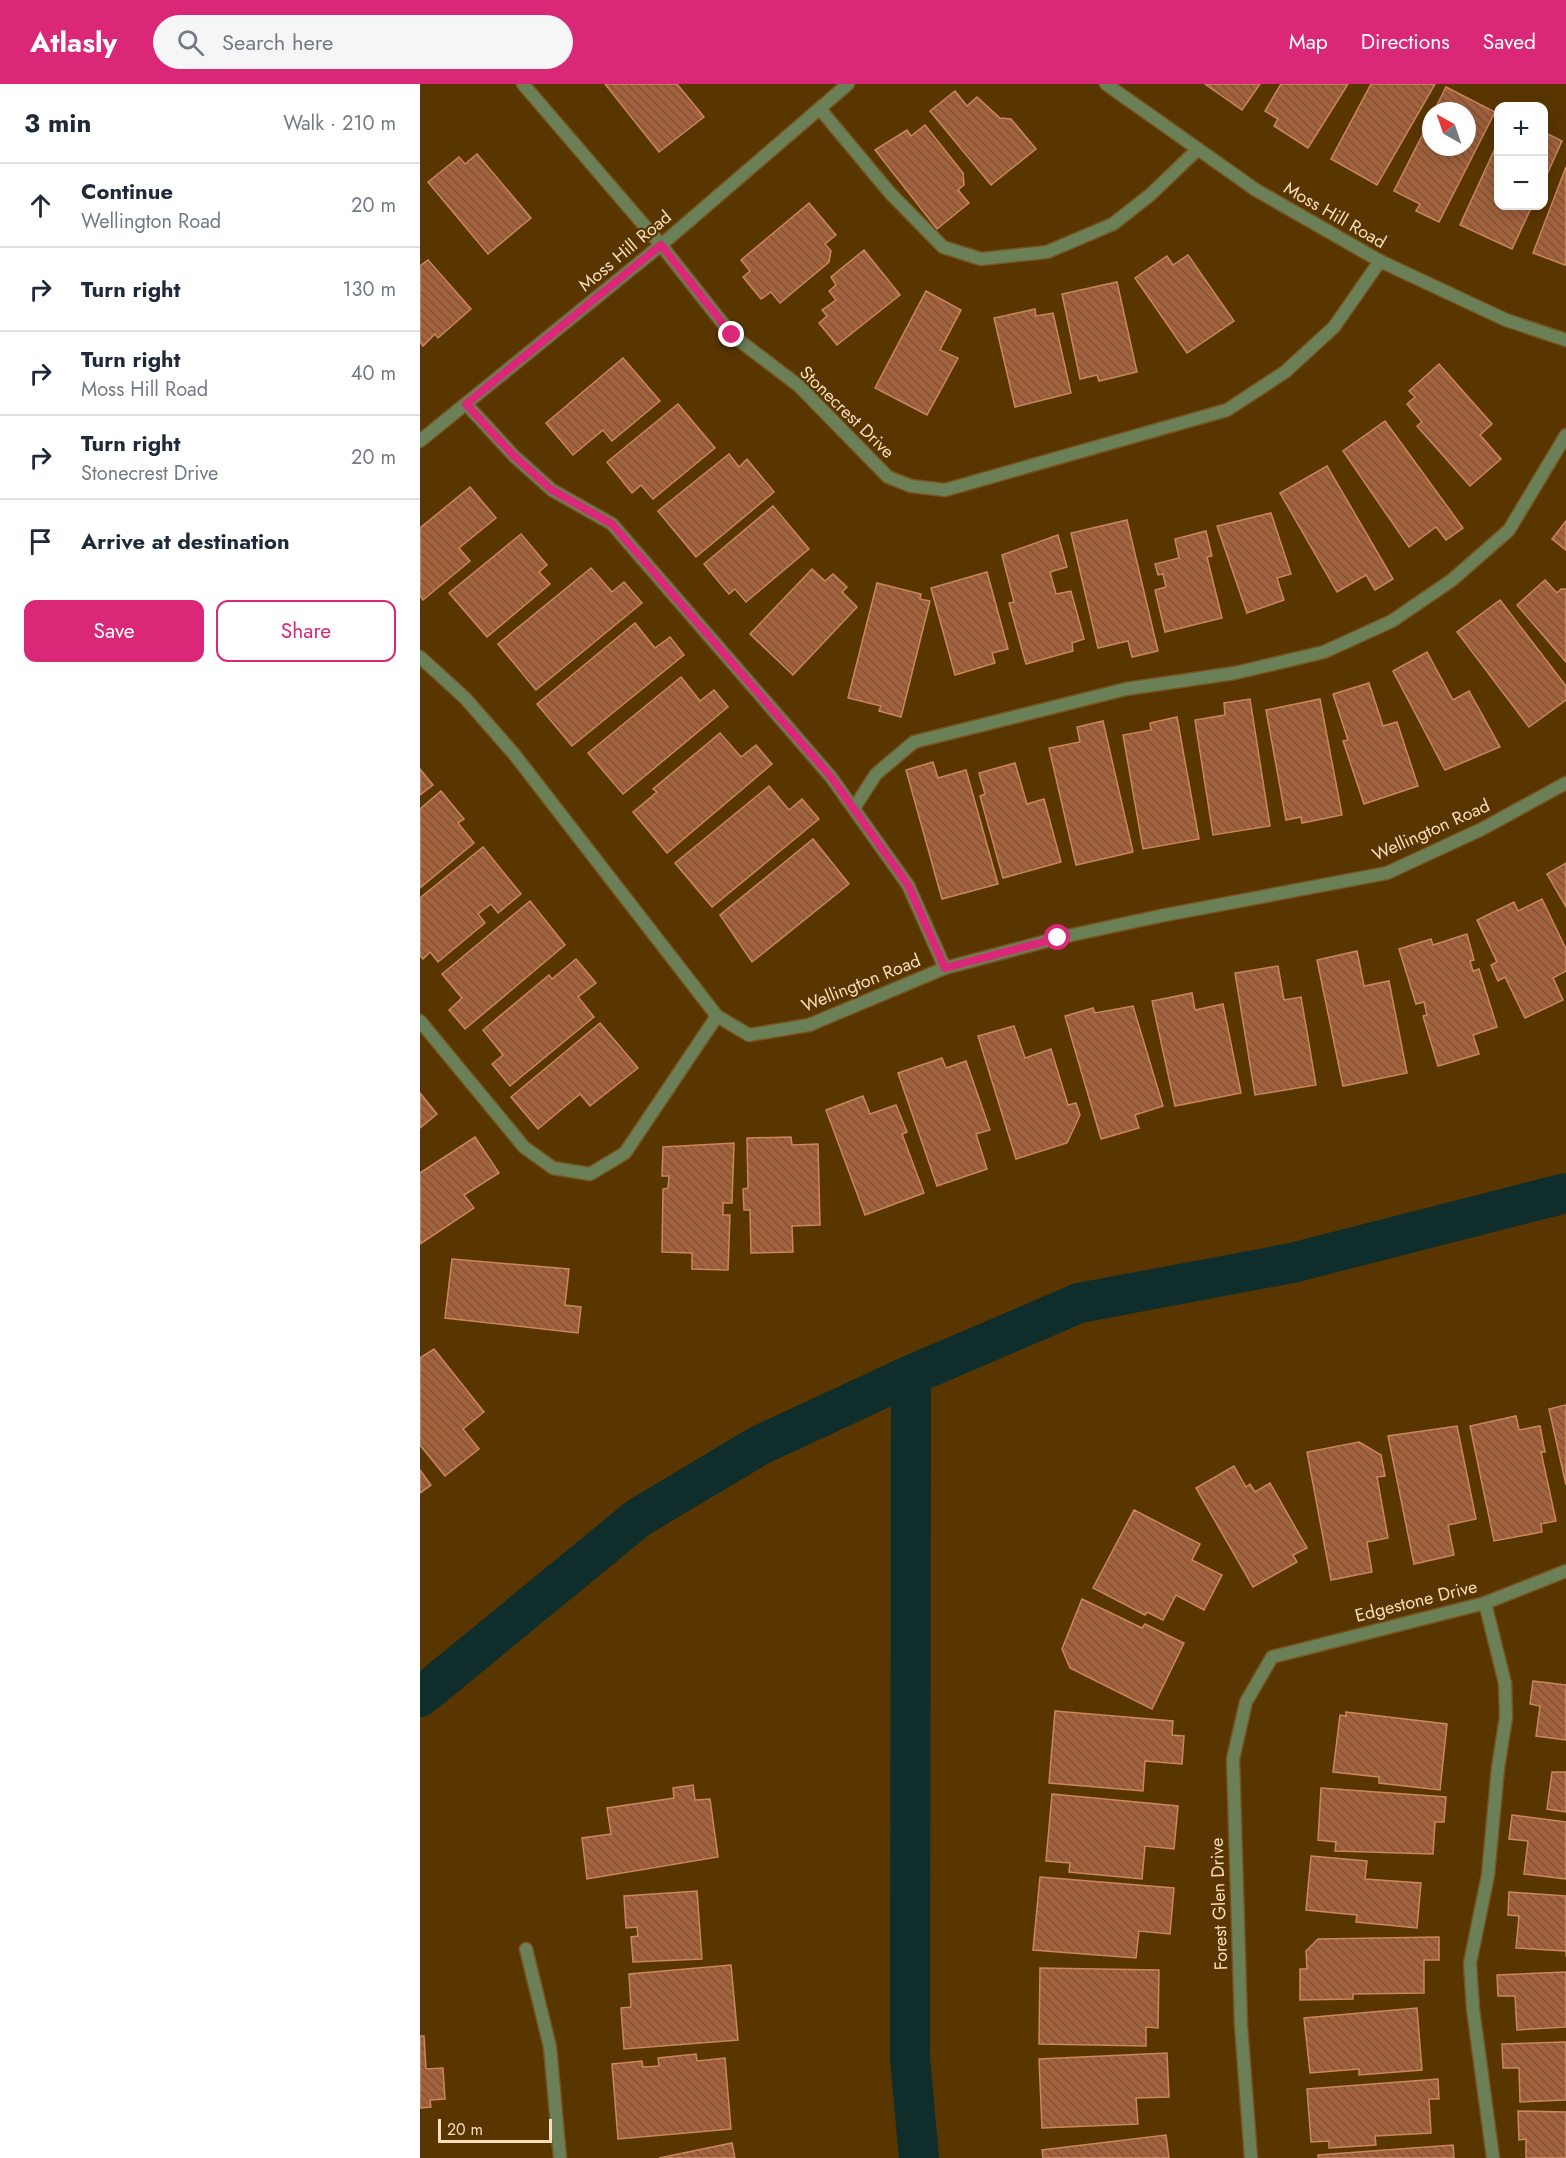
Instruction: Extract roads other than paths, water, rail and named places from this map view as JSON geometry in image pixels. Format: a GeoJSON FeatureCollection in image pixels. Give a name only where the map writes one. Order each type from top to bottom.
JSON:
{"type":"FeatureCollection","features":[{"type":"Feature","properties":{"kind":"street","name":"Stonecrest Drive"},"geometry":{"type":"LineString","coordinates":[[523,84],[661,245],[732,335],[799,386],[888,477],[911,486],[945,490],[1227,410],[1285,372],[1334,327],[1380,261]]}},
{"type":"Feature","properties":{"kind":"street","name":"Moss Hill Road"},"geometry":{"type":"LineString","coordinates":[[420,441],[661,245],[848,84]]}},
{"type":"Feature","properties":{"kind":"street","name":"Moss Hill Road"},"geometry":{"type":"LineString","coordinates":[[1106,84],[1256,190],[1380,261],[1506,320],[1566,340]]}},
{"type":"Feature","properties":{"kind":"street"},"geometry":{"type":"LineString","coordinates":[[819,109],[890,193],[943,248],[981,260],[1047,252],[1113,224],[1150,195],[1198,149]]}},
{"type":"Feature","properties":{"kind":"street"},"geometry":{"type":"LineString","coordinates":[[466,404],[514,456],[552,490],[612,524],[831,777],[908,885],[945,968]]}},
{"type":"Feature","properties":{"kind":"street"},"geometry":{"type":"LineString","coordinates":[[854,808],[876,774],[914,742],[1126,689],[1234,673],[1324,652],[1392,621],[1452,580],[1509,530],[1566,435]]}},
{"type":"Feature","properties":{"kind":"street","name":"Wellington Road"},"geometry":{"type":"LineString","coordinates":[[420,657],[465,698],[514,754],[717,1016],[749,1035],[809,1025],[945,968],[1058,938],[1149,918],[1387,873],[1482,829],[1566,783]]}},
{"type":"Feature","properties":{"kind":"street"},"geometry":{"type":"LineString","coordinates":[[420,1021],[524,1147],[553,1168],[590,1173],[626,1153],[717,1016]]}},
{"type":"Feature","properties":{"kind":"street","name":"Edgestone Drive"},"geometry":{"type":"LineString","coordinates":[[1272,1657],[1485,1603],[1566,1571]]}},
{"type":"Feature","properties":{"kind":"street"},"geometry":{"type":"LineString","coordinates":[[1485,1603],[1505,1683],[1506,1717],[1498,1768],[1488,1875],[1470,1963],[1473,2009],[1493,2158]]}},
{"type":"Feature","properties":{"kind":"street","name":"Forest Glen Drive"},"geometry":{"type":"LineString","coordinates":[[1251,2158],[1241,2025],[1233,1759],[1246,1702],[1272,1657]]}},
{"type":"Feature","properties":{"kind":"street"},"geometry":{"type":"LineString","coordinates":[[526,1949],[550,2047],[560,2158]]}},
{"type":"Feature","properties":{"kind":"waterway"},"geometry":{"type":"LineString","coordinates":[[420,1697],[638,1518],[760,1445],[911,1375],[1079,1303],[1292,1263],[1566,1193]]}},
{"type":"Feature","properties":{"kind":"waterway"},"geometry":{"type":"LineString","coordinates":[[911,1375],[910,2058],[919,2158]]}}]}
